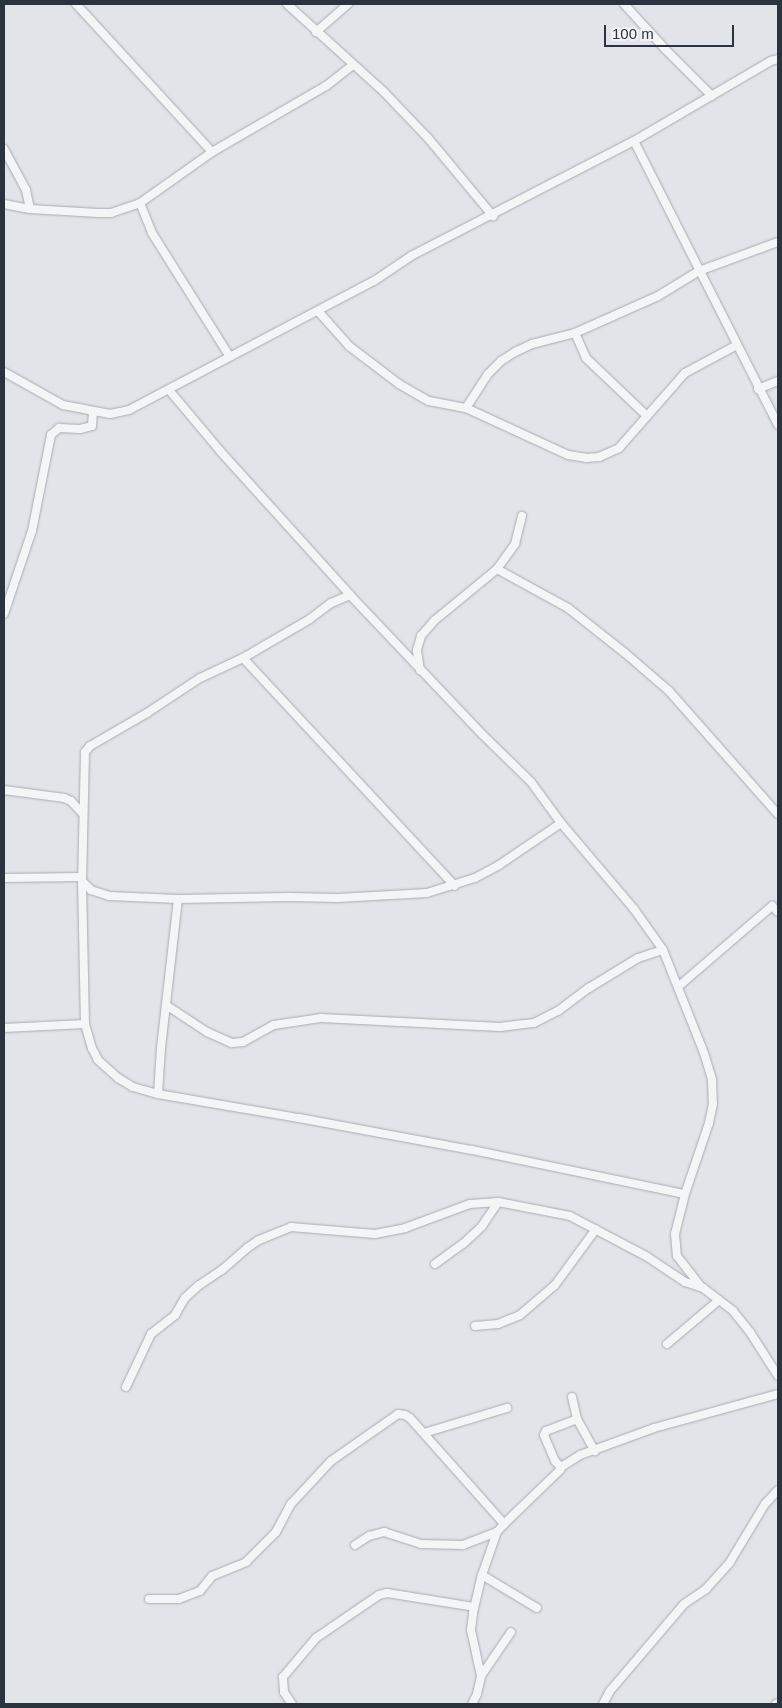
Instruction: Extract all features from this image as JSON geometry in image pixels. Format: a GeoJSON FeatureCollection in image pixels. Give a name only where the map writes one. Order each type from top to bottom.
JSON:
{"type":"FeatureCollection","features":[{"type":"Feature","properties":{"kind":"street"},"geometry":{"type":"LineString","coordinates":[[76,4],[212,152]]}},
{"type":"Feature","properties":{"kind":"street"},"geometry":{"type":"LineString","coordinates":[[287,4],[384,92],[428,138],[493,216]]}},
{"type":"Feature","properties":{"kind":"street"},"geometry":{"type":"LineString","coordinates":[[316,32],[348,4]]}},
{"type":"Feature","properties":{"kind":"street"},"geometry":{"type":"LineString","coordinates":[[624,4],[712,96]]}},
{"type":"Feature","properties":{"kind":"street"},"geometry":{"type":"LineString","coordinates":[[4,372],[63,405],[110,414],[129,410],[374,281],[411,256],[493,216],[634,142],[775,60],[778,52]]}},
{"type":"Feature","properties":{"kind":"street"},"geometry":{"type":"LineString","coordinates":[[4,204],[30,209],[104,213],[140,203],[212,152],[319,90],[353,65]]}},
{"type":"Feature","properties":{"kind":"street"},"geometry":{"type":"LineString","coordinates":[[634,142],[778,426]]}},
{"type":"Feature","properties":{"kind":"street"},"geometry":{"type":"LineString","coordinates":[[4,149],[26,190],[30,209]]}},
{"type":"Feature","properties":{"kind":"street"},"geometry":{"type":"LineString","coordinates":[[140,203],[152,233],[230,357]]}},
{"type":"Feature","properties":{"kind":"street"},"geometry":{"type":"LineString","coordinates":[[466,408],[488,374],[501,361],[532,344],[574,333],[658,296],[699,271],[778,242]]}},
{"type":"Feature","properties":{"kind":"street"},"geometry":{"type":"LineString","coordinates":[[318,311],[349,346],[399,384],[429,401],[466,408],[568,455],[586,458],[599,457],[619,448],[685,373],[736,345]]}},
{"type":"Feature","properties":{"kind":"street"},"geometry":{"type":"LineString","coordinates":[[574,333],[586,358],[647,416]]}},
{"type":"Feature","properties":{"kind":"street"},"geometry":{"type":"LineString","coordinates":[[758,389],[778,380]]}},
{"type":"Feature","properties":{"kind":"street"},"geometry":{"type":"LineString","coordinates":[[169,390],[221,452],[350,595],[420,670],[531,782],[561,823],[617,888],[663,950],[704,1053],[712,1080],[713,1104],[704,1142],[684,1194],[675,1234],[676,1250],[682,1266],[701,1287],[733,1311],[750,1332],[778,1376]]}},
{"type":"Feature","properties":{"kind":"street"},"geometry":{"type":"LineString","coordinates":[[4,614],[32,532],[50,434],[59,428],[80,429],[92,426],[93,412]]}},
{"type":"Feature","properties":{"kind":"street"},"geometry":{"type":"LineString","coordinates":[[420,670],[417,650],[422,636],[436,620],[496,569],[515,544],[522,516]]}},
{"type":"Feature","properties":{"kind":"street"},"geometry":{"type":"LineString","coordinates":[[496,569],[568,608],[625,652],[668,691],[778,814]]}},
{"type":"Feature","properties":{"kind":"street"},"geometry":{"type":"LineString","coordinates":[[350,595],[331,603],[310,619],[243,658],[200,678],[147,713],[90,746],[83,758],[84,1024],[98,1060],[118,1078],[133,1087],[158,1094],[608,1176],[684,1194]]}},
{"type":"Feature","properties":{"kind":"street"},"geometry":{"type":"LineString","coordinates":[[243,658],[455,886]]}},
{"type":"Feature","properties":{"kind":"street"},"geometry":{"type":"LineString","coordinates":[[4,790],[64,798],[72,801],[82,813]]}},
{"type":"Feature","properties":{"kind":"street"},"geometry":{"type":"LineString","coordinates":[[4,878],[82,879],[91,890],[108,896],[178,899],[338,898],[427,893],[455,886],[499,865],[561,823]]}},
{"type":"Feature","properties":{"kind":"street"},"geometry":{"type":"LineString","coordinates":[[158,1094],[178,899]]}},
{"type":"Feature","properties":{"kind":"street"},"geometry":{"type":"LineString","coordinates":[[678,986],[778,899]]}},
{"type":"Feature","properties":{"kind":"street"},"geometry":{"type":"LineString","coordinates":[[772,906],[778,912]]}},
{"type":"Feature","properties":{"kind":"street"},"geometry":{"type":"LineString","coordinates":[[166,1005],[213,1036],[232,1043],[243,1042],[274,1025],[321,1018],[500,1028],[534,1023],[558,1011],[590,988],[638,958],[663,950]]}},
{"type":"Feature","properties":{"kind":"street"},"geometry":{"type":"LineString","coordinates":[[4,1028],[84,1024]]}},
{"type":"Feature","properties":{"kind":"street"},"geometry":{"type":"LineString","coordinates":[[126,1387],[152,1334],[175,1315],[186,1298],[198,1286],[222,1270],[259,1240],[291,1227],[375,1234],[405,1228],[470,1204],[498,1202],[562,1213],[646,1256],[685,1282],[701,1287]]}},
{"type":"Feature","properties":{"kind":"street"},"geometry":{"type":"LineString","coordinates":[[435,1264],[463,1244],[482,1226],[498,1202]]}},
{"type":"Feature","properties":{"kind":"street"},"geometry":{"type":"LineString","coordinates":[[475,1326],[498,1324],[520,1315],[555,1285],[596,1229]]}},
{"type":"Feature","properties":{"kind":"street"},"geometry":{"type":"LineString","coordinates":[[667,1344],[719,1300]]}},
{"type":"Feature","properties":{"kind":"street"},"geometry":{"type":"LineString","coordinates":[[481,1676],[471,1630],[474,1607],[482,1575],[498,1532],[561,1467],[580,1455],[654,1428],[778,1394]]}},
{"type":"Feature","properties":{"kind":"street"},"geometry":{"type":"LineString","coordinates":[[572,1397],[577,1420],[595,1451]]}},
{"type":"Feature","properties":{"kind":"street"},"geometry":{"type":"LineString","coordinates":[[424,1433],[507,1408]]}},
{"type":"Feature","properties":{"kind":"street"},"geometry":{"type":"LineString","coordinates":[[149,1599],[179,1599],[200,1591],[212,1576],[246,1562],[276,1532],[291,1504],[331,1462],[398,1414],[410,1418],[504,1524]]}},
{"type":"Feature","properties":{"kind":"street"},"geometry":{"type":"LineString","coordinates":[[561,1467],[555,1461],[544,1435],[546,1431],[577,1420]]}},
{"type":"Feature","properties":{"kind":"street"},"geometry":{"type":"LineString","coordinates":[[603,1704],[610,1691],[684,1604],[706,1588],[730,1562],[765,1504],[778,1490]]}},
{"type":"Feature","properties":{"kind":"street"},"geometry":{"type":"LineString","coordinates":[[355,1545],[369,1536],[384,1532],[421,1544],[463,1545],[498,1532]]}},
{"type":"Feature","properties":{"kind":"street"},"geometry":{"type":"LineString","coordinates":[[482,1575],[537,1608]]}},
{"type":"Feature","properties":{"kind":"street"},"geometry":{"type":"LineString","coordinates":[[292,1704],[284,1692],[283,1677],[316,1638],[379,1595],[387,1593],[474,1607]]}},
{"type":"Feature","properties":{"kind":"street"},"geometry":{"type":"LineString","coordinates":[[472,1704],[477,1694],[481,1676],[511,1632]]}}]}
